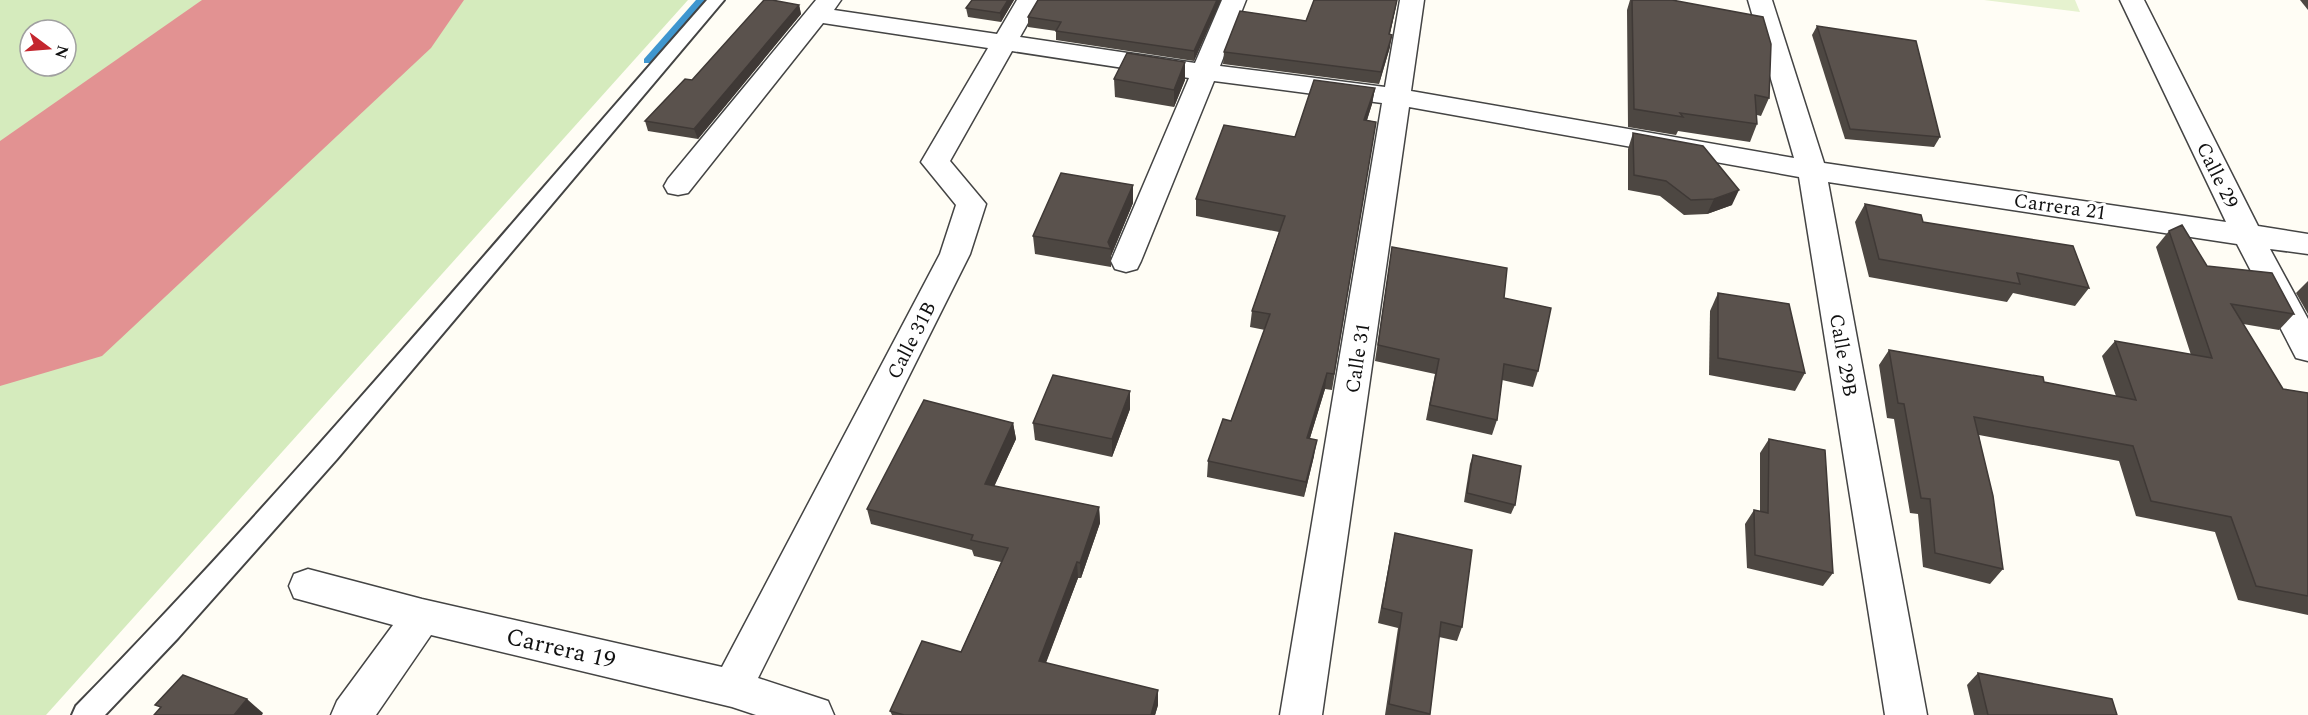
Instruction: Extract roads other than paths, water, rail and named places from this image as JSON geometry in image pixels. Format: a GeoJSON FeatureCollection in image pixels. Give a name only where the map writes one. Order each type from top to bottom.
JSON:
{"type":"FeatureCollection","features":[{"type":"Feature","properties":{"kind":"street","name":"Calle 31B"},"geometry":{"type":"LineString","coordinates":[[732,688],[955,254],[971,204],[935,162],[1029,0]]}},
{"type":"Feature","properties":{"kind":"street"},"geometry":{"type":"LineString","coordinates":[[1125,261],[1234,0]]}},
{"type":"Feature","properties":{"kind":"street","name":"Calle 31"},"geometry":{"type":"LineString","coordinates":[[1301,715],[1412,0]]}},
{"type":"Feature","properties":{"kind":"street","name":"Calle 29B"},"geometry":{"type":"LineString","coordinates":[[1760,0],[1812,170],[1906,715]]}},
{"type":"Feature","properties":{"kind":"street","name":"Calle 29"},"geometry":{"type":"LineString","coordinates":[[2132,0],[2247,234],[2308,349]]}},
{"type":"Feature","properties":{"kind":"street","name":"Carrera 21"},"geometry":{"type":"LineString","coordinates":[[823,8],[1004,43],[1398,97],[1812,170],[2308,244]]}},
{"type":"Feature","properties":{"kind":"street"},"geometry":{"type":"LineString","coordinates":[[678,186],[823,8]]}},
{"type":"Feature","properties":{"kind":"street","name":"Carrera 19"},"geometry":{"type":"LineString","coordinates":[[308,586],[422,616],[732,688],[813,715]]}},
{"type":"Feature","properties":{"kind":"street"},"geometry":{"type":"LineString","coordinates":[[352,715],[422,616]]}},
{"type":"Feature","properties":{"kind":"lane"},"geometry":{"type":"LineString","coordinates":[[86,715],[129,672],[303,481],[716,0]]}},
{"type":"Feature","properties":{"kind":"waterway"},"geometry":{"type":"LineString","coordinates":[[648,61],[701,0]]}}]}
